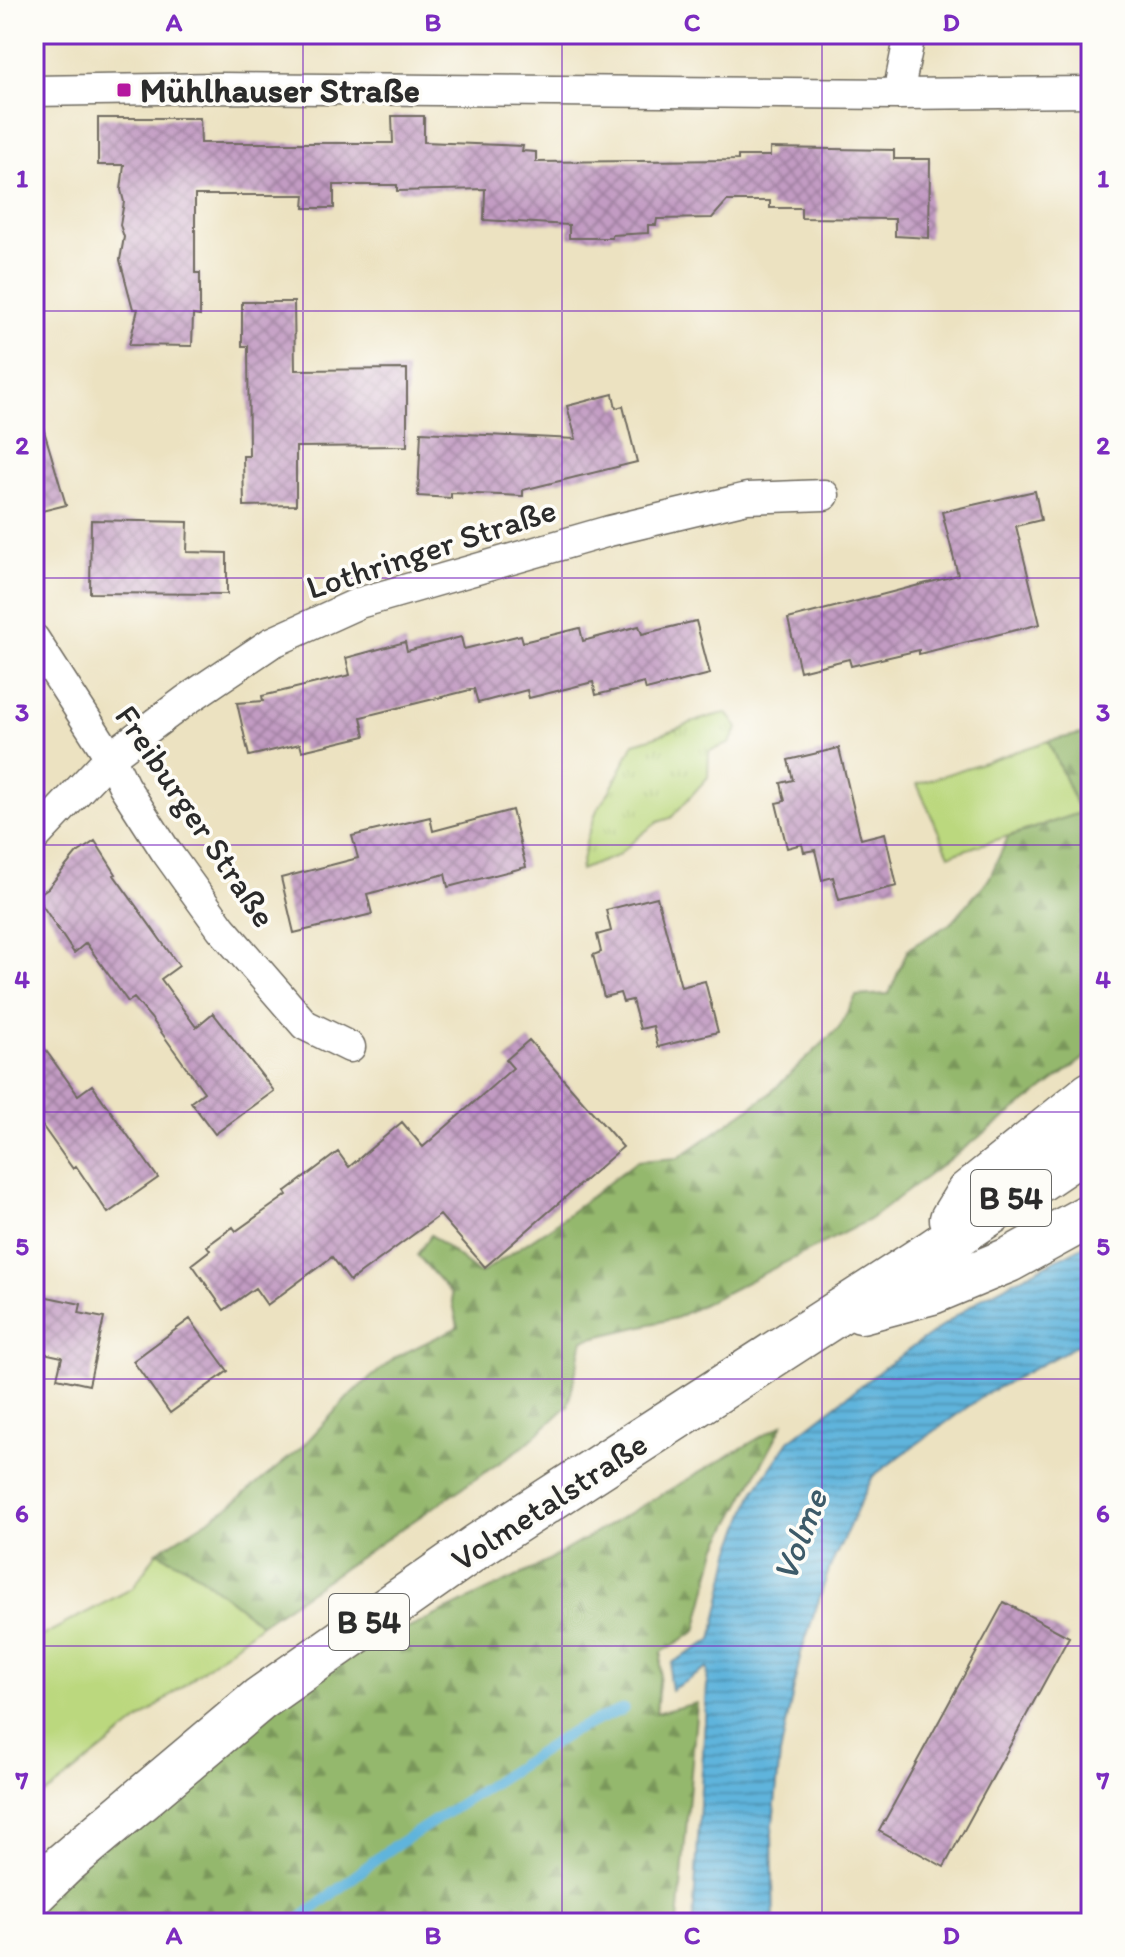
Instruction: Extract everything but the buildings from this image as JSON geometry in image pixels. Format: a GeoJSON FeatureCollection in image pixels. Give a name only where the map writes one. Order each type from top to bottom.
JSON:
{"type":"FeatureCollection","features":[{"type":"Feature","properties":{"kind":"main road"},"geometry":{"type":"LineString","coordinates":[[932,1252],[968,1193],[1091,1094]]}},
{"type":"Feature","properties":{"kind":"main road","name":"Volmetalstraße"},"geometry":{"type":"LineString","coordinates":[[34,1893],[50,1866],[260,1699],[479,1545],[932,1252],[1091,1145]]}},
{"type":"Feature","properties":{"kind":"main road"},"geometry":{"type":"LineString","coordinates":[[820,1322],[932,1292],[1009,1260],[1091,1215]]}},
{"type":"Feature","properties":{"kind":"street"},"geometry":{"type":"LineString","coordinates":[[898,94],[910,34]]}},
{"type":"Feature","properties":{"kind":"street"},"geometry":{"type":"LineString","coordinates":[[34,91],[220,88],[898,94],[1091,92]]}},
{"type":"Feature","properties":{"kind":"street","name":"Lothringer Straße"},"geometry":{"type":"LineString","coordinates":[[34,838],[110,757],[185,701],[271,643],[359,603],[609,531],[747,498],[824,495]]}},
{"type":"Feature","properties":{"kind":"street","name":"Freiburger Straße"},"geometry":{"type":"LineString","coordinates":[[34,639],[165,850],[250,965],[305,1025],[350,1047]]}},
{"type":"Feature","properties":{"kind":"green space"},"geometry":{"type":"Polygon","coordinates":[[[727,713],[738,728],[729,744],[709,751],[708,777],[671,818],[658,822],[617,856],[580,870],[597,810],[634,743],[727,713]]]}},
{"type":"Feature","properties":{"kind":"green space"},"geometry":{"type":"Polygon","coordinates":[[[1091,732],[1091,1053],[869,1220],[676,1318],[583,1340],[568,1406],[524,1446],[261,1624],[189,1568],[157,1552],[230,1506],[301,1448],[353,1392],[396,1357],[458,1327],[451,1293],[417,1255],[431,1235],[480,1274],[554,1225],[637,1161],[678,1158],[767,1096],[839,1028],[856,996],[889,994],[908,949],[951,923],[989,879],[1008,837],[1080,813],[1048,741],[1091,732]]]}},
{"type":"Feature","properties":{"kind":"green space"},"geometry":{"type":"Polygon","coordinates":[[[1048,741],[1080,813],[949,855],[917,784],[1048,741]]]}},
{"type":"Feature","properties":{"kind":"green space"},"geometry":{"type":"Polygon","coordinates":[[[783,1424],[717,1548],[696,1631],[662,1652],[656,1713],[697,1703],[678,1923],[34,1923],[34,1893],[260,1699],[533,1569],[783,1424]]]}},
{"type":"Feature","properties":{"kind":"green space"},"geometry":{"type":"Polygon","coordinates":[[[157,1552],[189,1568],[261,1624],[51,1790],[34,1799],[34,1640],[133,1588],[157,1552]]]}},
{"type":"Feature","properties":{"kind":"water","name":"Volme"},"geometry":{"type":"Polygon","coordinates":[[[1091,1242],[1091,1338],[984,1395],[873,1476],[830,1567],[801,1653],[780,1755],[772,1834],[774,1923],[693,1923],[708,1668],[671,1690],[669,1677],[672,1663],[712,1640],[731,1552],[754,1492],[789,1441],[886,1366],[983,1297],[1091,1242]]]}},
{"type":"Feature","properties":{"kind":"waterway"},"geometry":{"type":"LineString","coordinates":[[295,1923],[383,1854],[573,1731],[623,1709]]}},
{"type":"Feature","properties":{"kind":"place","name":"Mühlhauser Straße"},"geometry":{"type":"Point","coordinates":[124,90]}}]}
